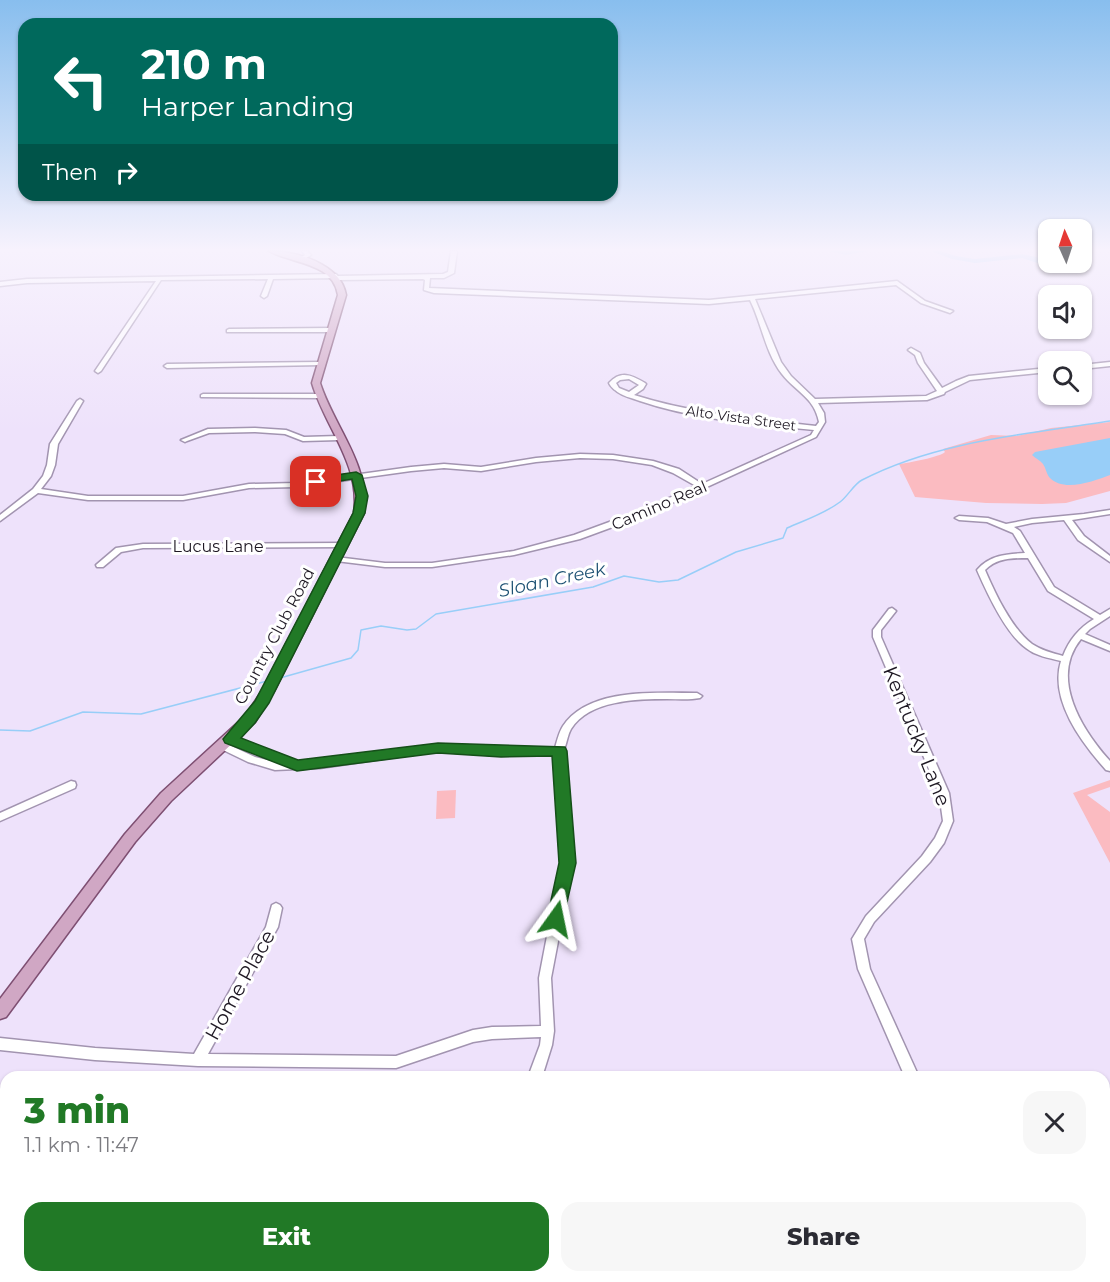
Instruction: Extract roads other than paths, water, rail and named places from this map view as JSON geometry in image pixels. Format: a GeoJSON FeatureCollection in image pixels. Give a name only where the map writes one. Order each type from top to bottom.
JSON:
{"type":"FeatureCollection","features":[{"type":"Feature","properties":{"kind":"main road","name":"Country Club Road"},"geometry":{"type":"LineString","coordinates":[[0,1012],[130,838],[166,797],[250,719],[268,691],[343,545],[361,506],[362,496],[356,475],[316,383],[337,311]]}},
{"type":"Feature","properties":{"kind":"street"},"geometry":{"type":"LineString","coordinates":[[98,371],[138,311]]}},
{"type":"Feature","properties":{"kind":"street"},"geometry":{"type":"LineString","coordinates":[[757,311],[773,353],[783,371],[814,401],[822,419],[819,428]]}},
{"type":"Feature","properties":{"kind":"street"},"geometry":{"type":"LineString","coordinates":[[229,331],[331,330]]}},
{"type":"Feature","properties":{"kind":"street"},"geometry":{"type":"LineString","coordinates":[[911,350],[918,354],[921,363],[942,393]]}},
{"type":"Feature","properties":{"kind":"street"},"geometry":{"type":"LineString","coordinates":[[167,366],[320,364]]}},
{"type":"Feature","properties":{"kind":"street"},"geometry":{"type":"LineString","coordinates":[[1092,366],[1110,364]]}},
{"type":"Feature","properties":{"kind":"street"},"geometry":{"type":"LineString","coordinates":[[814,401],[923,398],[942,393],[959,381],[973,377],[1038,371]]}},
{"type":"Feature","properties":{"kind":"street","name":"Alto Vista Street"},"geometry":{"type":"LineString","coordinates":[[629,394],[664,406],[729,420],[819,428]]}},
{"type":"Feature","properties":{"kind":"street"},"geometry":{"type":"LineString","coordinates":[[203,396],[320,396]]}},
{"type":"Feature","properties":{"kind":"street"},"geometry":{"type":"LineString","coordinates":[[0,519],[36,491],[47,476],[54,444],[80,401]]}},
{"type":"Feature","properties":{"kind":"street","name":"Camino Real"},"geometry":{"type":"LineString","coordinates":[[336,559],[385,565],[432,565],[514,553],[611,525],[798,445],[814,436],[819,428]]}},
{"type":"Feature","properties":{"kind":"street"},"geometry":{"type":"LineString","coordinates":[[185,440],[208,431],[243,430],[276,431],[303,439],[339,438]]}},
{"type":"Feature","properties":{"kind":"street"},"geometry":{"type":"LineString","coordinates":[[36,491],[88,498],[183,498],[241,487],[296,485],[435,466],[481,469],[553,458],[599,456],[638,460],[659,465],[676,471],[702,487]]}},
{"type":"Feature","properties":{"kind":"street"},"geometry":{"type":"LineString","coordinates":[[1006,526],[1040,519],[1091,517],[1110,512]]}},
{"type":"Feature","properties":{"kind":"street"},"geometry":{"type":"LineString","coordinates":[[959,518],[988,520],[1016,531],[1051,589],[1099,618]]}},
{"type":"Feature","properties":{"kind":"street"},"geometry":{"type":"LineString","coordinates":[[1067,519],[1081,538],[1108,556]]}},
{"type":"Feature","properties":{"kind":"street","name":"Lucus Lane"},"geometry":{"type":"LineString","coordinates":[[99,565],[119,550],[142,546],[343,545]]}},
{"type":"Feature","properties":{"kind":"street"},"geometry":{"type":"LineString","coordinates":[[1029,555],[996,558],[986,563],[981,570],[986,583],[1021,639],[1041,652],[1065,659]]}},
{"type":"Feature","properties":{"kind":"street","name":"Kentucky Lane"},"geometry":{"type":"LineString","coordinates":[[892,611],[877,630],[877,637],[944,793],[948,821],[940,840],[926,859],[870,919],[858,939],[864,969],[909,1071]]}},
{"type":"Feature","properties":{"kind":"street"},"geometry":{"type":"LineString","coordinates":[[1110,612],[1099,618],[1070,646],[1065,659],[1063,683],[1072,714],[1085,738],[1110,767]]}},
{"type":"Feature","properties":{"kind":"street"},"geometry":{"type":"LineString","coordinates":[[1080,635],[1110,648]]}},
{"type":"Feature","properties":{"kind":"street"},"geometry":{"type":"LineString","coordinates":[[537,1071],[548,1031],[544,978],[567,863],[560,751],[562,736],[577,716],[598,703],[631,698],[697,696]]}},
{"type":"Feature","properties":{"kind":"street"},"geometry":{"type":"LineString","coordinates":[[226,743],[252,760],[275,766],[297,766],[438,748],[501,752],[560,751]]}},
{"type":"Feature","properties":{"kind":"street"},"geometry":{"type":"LineString","coordinates":[[0,817],[71,785]]}},
{"type":"Feature","properties":{"kind":"street","name":"Home Place"},"geometry":{"type":"LineString","coordinates":[[198,1060],[274,924],[276,908]]}},
{"type":"Feature","properties":{"kind":"street"},"geometry":{"type":"LineString","coordinates":[[0,1044],[86,1053],[198,1060],[396,1062],[473,1036],[548,1031]]}},
{"type":"Feature","properties":{"kind":"water"},"geometry":{"type":"Polygon","coordinates":[[[1110,438],[1110,475],[1079,484],[1055,482],[1049,477],[1042,463],[1032,455],[1035,452],[1110,438]]]}},
{"type":"Feature","properties":{"kind":"waterway","name":"Sloan Creek"},"geometry":{"type":"LineString","coordinates":[[280,678],[351,658],[358,650],[361,630],[381,626],[416,629],[436,614],[593,587],[624,576],[659,582],[678,580],[736,552],[783,538],[787,528],[828,510],[843,499],[859,482],[891,467],[921,456],[983,441],[1110,421]]}},
{"type":"Feature","properties":{"kind":"waterway","name":"Sloan Creek"},"geometry":{"type":"LineString","coordinates":[[0,730],[30,731],[83,712],[141,714],[267,681]]}}]}
